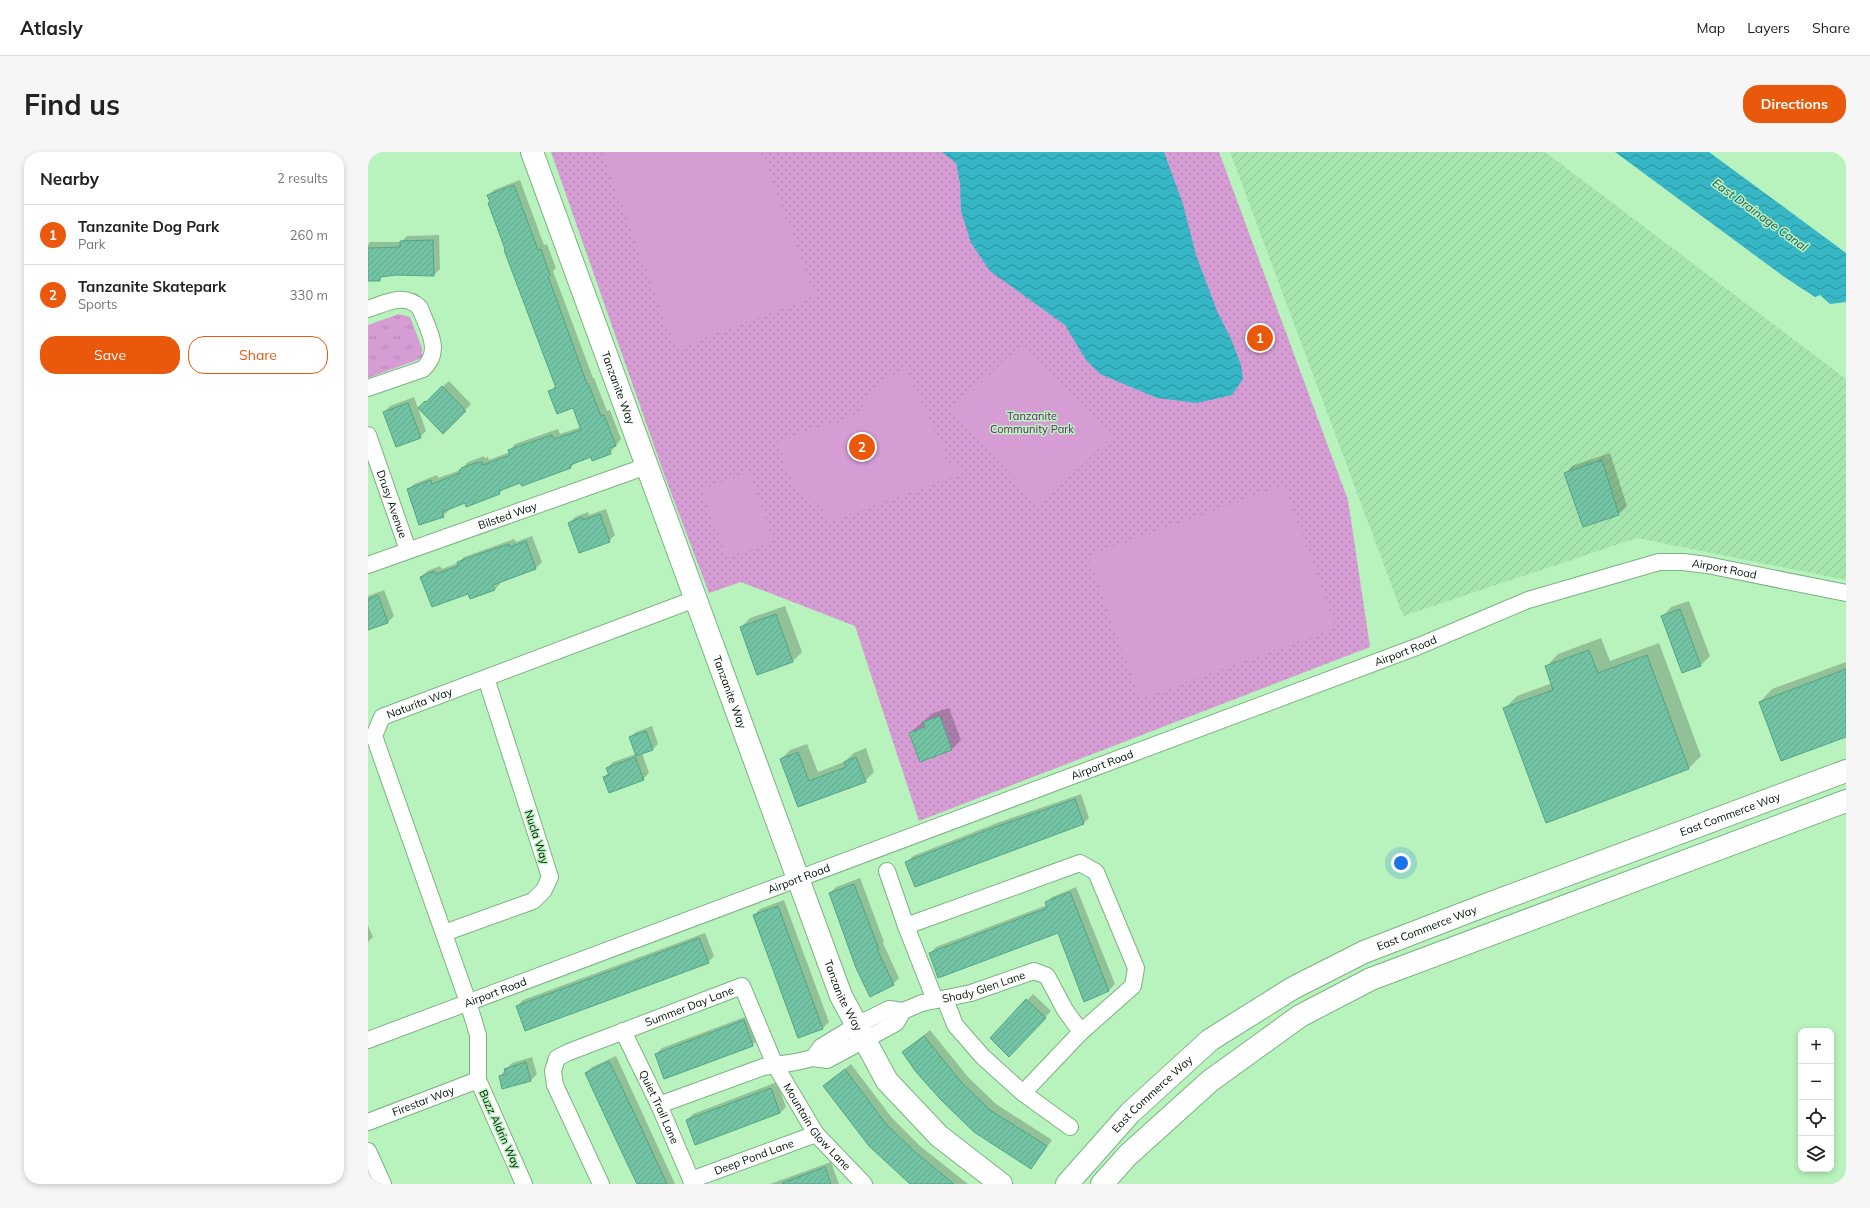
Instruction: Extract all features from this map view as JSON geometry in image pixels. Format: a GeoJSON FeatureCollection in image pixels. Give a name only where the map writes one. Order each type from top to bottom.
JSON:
{"type":"FeatureCollection","features":[{"type":"Feature","properties":{"kind":"main road","name":"Tanzanite Way"},"geometry":{"type":"LineString","coordinates":[[532,152],[841,996],[887,1081],[934,1130],[1001,1184]]}},
{"type":"Feature","properties":{"kind":"main road","name":"East Commerce Way"},"geometry":{"type":"LineString","coordinates":[[1067,1184],[1130,1113],[1210,1040],[1293,988],[1364,952],[1490,903],[1846,771]]}},
{"type":"Feature","properties":{"kind":"main road"},"geometry":{"type":"LineString","coordinates":[[1102,1184],[1128,1155],[1210,1081],[1300,1016],[1371,979],[1846,801]]}},
{"type":"Feature","properties":{"kind":"street"},"geometry":{"type":"LineString","coordinates":[[368,309],[402,299],[411,300],[420,308],[434,345],[434,354],[430,363],[424,369],[368,388]]}},
{"type":"Feature","properties":{"kind":"street","name":"Drusy Avenue"},"geometry":{"type":"LineString","coordinates":[[368,435],[408,550]]}},
{"type":"Feature","properties":{"kind":"street","name":"Bilsted Way"},"geometry":{"type":"LineString","coordinates":[[368,565],[647,466]]}},
{"type":"Feature","properties":{"kind":"street","name":"Airport Road"},"geometry":{"type":"LineString","coordinates":[[368,1040],[1419,646],[1528,600],[1659,562],[1707,564],[1846,593]]}},
{"type":"Feature","properties":{"kind":"street","name":"Naturita Way"},"geometry":{"type":"LineString","coordinates":[[468,1002],[374,736],[382,717],[695,600]]}},
{"type":"Feature","properties":{"kind":"street","name":"Nucla Way"},"geometry":{"type":"LineString","coordinates":[[444,934],[532,901],[544,890],[550,877],[486,678]]}},
{"type":"Feature","properties":{"kind":"street"},"geometry":{"type":"LineString","coordinates":[[906,926],[1080,863],[1096,872],[1136,968],[1133,986],[1081,1032],[1023,1093]]}},
{"type":"Feature","properties":{"kind":"street"},"geometry":{"type":"LineString","coordinates":[[887,871],[906,926],[940,999],[955,1025],[983,1057],[1023,1093],[1070,1127]]}},
{"type":"Feature","properties":{"kind":"street","name":"Shady Glen Lane"},"geometry":{"type":"LineString","coordinates":[[659,1105],[763,1067],[813,1058],[821,1047],[860,1033],[890,1009],[903,1011],[922,1003],[971,993],[1034,971],[1046,976],[1065,1010],[1081,1032]]}},
{"type":"Feature","properties":{"kind":"street","name":"Summer Day Lane"},"geometry":{"type":"LineString","coordinates":[[623,1031],[742,986],[775,1065]]}},
{"type":"Feature","properties":{"kind":"street","name":"Buzz Aldrin Way"},"geometry":{"type":"LineString","coordinates":[[468,1002],[478,1035],[478,1080],[524,1184]]}},
{"type":"Feature","properties":{"kind":"street"},"geometry":{"type":"LineString","coordinates":[[601,1184],[555,1085],[553,1072],[557,1058],[623,1031]]}},
{"type":"Feature","properties":{"kind":"street","name":"Quiet Trail Lane"},"geometry":{"type":"LineString","coordinates":[[623,1031],[659,1105],[692,1182]]}},
{"type":"Feature","properties":{"kind":"street","name":"Mountain Glow Lane"},"geometry":{"type":"LineString","coordinates":[[775,1065],[816,1134],[864,1184]]}},
{"type":"Feature","properties":{"kind":"street","name":"Firestar Way"},"geometry":{"type":"LineString","coordinates":[[368,1122],[478,1080]]}},
{"type":"Feature","properties":{"kind":"street","name":"Deep Pond Lane"},"geometry":{"type":"LineString","coordinates":[[692,1182],[816,1134]]}},
{"type":"Feature","properties":{"kind":"street"},"geometry":{"type":"LineString","coordinates":[[368,1151],[383,1184]]}},
{"type":"Feature","properties":{"kind":"shaded area"},"geometry":{"type":"Polygon","coordinates":[[[1230,152],[1545,152],[1846,379],[1846,580],[1637,538],[1403,616],[1230,152]]]}},
{"type":"Feature","properties":{"kind":"green space","name":"Tanzanite Community Park"},"geometry":{"type":"Polygon","coordinates":[[[551,152],[1219,152],[1348,500],[1370,647],[919,821],[855,626],[741,582],[709,593],[664,474],[551,152]]]}},
{"type":"Feature","properties":{"kind":"green space"},"geometry":{"type":"Polygon","coordinates":[[[602,152],[761,152],[815,296],[676,349],[602,152]]]}},
{"type":"Feature","properties":{"kind":"green space"},"geometry":{"type":"Polygon","coordinates":[[[399,314],[410,317],[422,348],[422,357],[368,378],[368,325],[399,314]]]}},
{"type":"Feature","properties":{"kind":"green space"},"geometry":{"type":"Polygon","coordinates":[[[1022,344],[1111,438],[1039,505],[951,411],[1022,344]]]}},
{"type":"Feature","properties":{"kind":"green space"},"geometry":{"type":"Polygon","coordinates":[[[905,366],[938,439],[947,453],[945,462],[952,464],[957,463],[966,472],[829,522],[826,515],[818,505],[796,486],[787,470],[778,442],[830,423],[843,422],[858,412],[875,388],[905,366]]]}},
{"type":"Feature","properties":{"kind":"green space"},"geometry":{"type":"Polygon","coordinates":[[[749,472],[774,541],[727,558],[702,490],[749,472]]]}},
{"type":"Feature","properties":{"kind":"green space"},"geometry":{"type":"Polygon","coordinates":[[[1284,485],[1336,628],[1140,699],[1088,556],[1284,485]]]}},
{"type":"Feature","properties":{"kind":"water"},"geometry":{"type":"Polygon","coordinates":[[[942,152],[1164,152],[1183,204],[1196,255],[1217,311],[1231,339],[1241,365],[1243,379],[1232,395],[1197,403],[1157,398],[1100,374],[1086,360],[1065,325],[990,271],[971,243],[961,211],[960,183],[956,163],[942,152]]]}},
{"type":"Feature","properties":{"kind":"water","name":"East Drainage Canal"},"geometry":{"type":"Polygon","coordinates":[[[1615,152],[1709,152],[1846,253],[1846,302],[1830,304],[1820,295],[1815,297],[1783,276],[1615,152]]]}},
{"type":"Feature","properties":{"kind":"building"},"geometry":{"type":"Polygon","coordinates":[[[514,185],[538,250],[541,249],[550,275],[548,276],[587,384],[588,383],[601,416],[604,415],[616,446],[609,448],[611,454],[592,461],[591,457],[570,465],[571,468],[522,486],[520,483],[499,491],[500,494],[466,507],[465,503],[442,512],[444,517],[419,525],[407,489],[431,480],[432,484],[460,473],[459,470],[462,469],[461,468],[478,462],[482,462],[483,465],[510,455],[508,450],[534,441],[552,435],[554,439],[581,430],[573,408],[557,414],[548,391],[556,388],[488,203],[490,202],[487,195],[514,185]]]}},
{"type":"Feature","properties":{"kind":"building"},"geometry":{"type":"Polygon","coordinates":[[[433,240],[434,276],[396,275],[380,277],[380,281],[368,281],[368,248],[400,247],[400,241],[433,240]]]}},
{"type":"Feature","properties":{"kind":"building"},"geometry":{"type":"Polygon","coordinates":[[[442,386],[466,411],[443,434],[418,408],[442,386]]]}},
{"type":"Feature","properties":{"kind":"building"},"geometry":{"type":"Polygon","coordinates":[[[408,403],[421,438],[396,447],[383,412],[408,403]]]}},
{"type":"Feature","properties":{"kind":"building"},"geometry":{"type":"Polygon","coordinates":[[[1602,460],[1619,515],[1583,527],[1564,473],[1602,460]]]}},
{"type":"Feature","properties":{"kind":"building"},"geometry":{"type":"Polygon","coordinates":[[[600,514],[610,542],[579,553],[568,523],[582,517],[583,520],[600,514]]]}},
{"type":"Feature","properties":{"kind":"building"},"geometry":{"type":"Polygon","coordinates":[[[526,541],[536,569],[493,585],[495,590],[470,599],[468,594],[432,607],[420,577],[434,571],[436,574],[458,566],[457,562],[482,553],[509,544],[510,547],[526,541]]]}},
{"type":"Feature","properties":{"kind":"building"},"geometry":{"type":"Polygon","coordinates":[[[378,595],[388,623],[368,630],[368,599],[378,595]]]}},
{"type":"Feature","properties":{"kind":"building"},"geometry":{"type":"Polygon","coordinates":[[[1680,609],[1701,666],[1682,673],[1661,616],[1680,609]]]}},
{"type":"Feature","properties":{"kind":"building"},"geometry":{"type":"Polygon","coordinates":[[[776,614],[793,662],[757,675],[740,627],[776,614]]]}},
{"type":"Feature","properties":{"kind":"building"},"geometry":{"type":"Polygon","coordinates":[[[1589,650],[1598,673],[1647,655],[1689,769],[1546,823],[1503,708],[1553,690],[1545,666],[1589,650]]]}},
{"type":"Feature","properties":{"kind":"building"},"geometry":{"type":"Polygon","coordinates":[[[1846,669],[1846,737],[1781,761],[1759,702],[1846,669]]]}},
{"type":"Feature","properties":{"kind":"building"},"geometry":{"type":"Polygon","coordinates":[[[940,716],[952,750],[920,762],[909,733],[925,727],[923,722],[940,716]]]}},
{"type":"Feature","properties":{"kind":"building"},"geometry":{"type":"Polygon","coordinates":[[[646,731],[653,750],[636,756],[629,737],[646,731]]]}},
{"type":"Feature","properties":{"kind":"building"},"geometry":{"type":"Polygon","coordinates":[[[798,752],[809,781],[846,767],[844,762],[856,757],[866,782],[798,807],[780,759],[798,752]]]}},
{"type":"Feature","properties":{"kind":"building"},"geometry":{"type":"Polygon","coordinates":[[[635,757],[644,780],[609,793],[603,777],[609,775],[606,768],[635,757]]]}},
{"type":"Feature","properties":{"kind":"building"},"geometry":{"type":"Polygon","coordinates":[[[1075,799],[1084,824],[915,887],[905,862],[990,829],[1075,799]]]}},
{"type":"Feature","properties":{"kind":"building"},"geometry":{"type":"Polygon","coordinates":[[[854,884],[879,949],[877,949],[894,985],[870,997],[856,968],[829,893],[854,884]]]}},
{"type":"Feature","properties":{"kind":"building"},"geometry":{"type":"Polygon","coordinates":[[[1070,892],[1109,991],[1084,1002],[1058,933],[938,978],[929,953],[1047,908],[1045,902],[1070,892]]]}},
{"type":"Feature","properties":{"kind":"building"},"geometry":{"type":"Polygon","coordinates":[[[778,906],[823,1029],[798,1038],[753,915],[778,906]]]}},
{"type":"Feature","properties":{"kind":"building"},"geometry":{"type":"Polygon","coordinates":[[[699,938],[709,963],[525,1031],[516,1006],[699,938]]]}},
{"type":"Feature","properties":{"kind":"building"},"geometry":{"type":"Polygon","coordinates":[[[1026,999],[1046,1018],[1009,1057],[990,1038],[1026,999]]]}},
{"type":"Feature","properties":{"kind":"building"},"geometry":{"type":"Polygon","coordinates":[[[744,1020],[753,1046],[664,1079],[655,1054],[744,1020]]]}},
{"type":"Feature","properties":{"kind":"building"},"geometry":{"type":"Polygon","coordinates":[[[924,1036],[962,1083],[990,1110],[1047,1146],[1031,1169],[974,1132],[941,1100],[916,1072],[902,1052],[924,1036]]]}},
{"type":"Feature","properties":{"kind":"building"},"geometry":{"type":"Polygon","coordinates":[[[609,1061],[667,1184],[637,1184],[617,1142],[585,1073],[609,1061]]]}},
{"type":"Feature","properties":{"kind":"building"},"geometry":{"type":"Polygon","coordinates":[[[526,1062],[531,1081],[502,1089],[499,1076],[506,1074],[504,1069],[526,1062]]]}},
{"type":"Feature","properties":{"kind":"building"},"geometry":{"type":"Polygon","coordinates":[[[845,1069],[886,1124],[914,1151],[954,1184],[910,1184],[869,1146],[823,1086],[845,1069]]]}},
{"type":"Feature","properties":{"kind":"building"},"geometry":{"type":"Polygon","coordinates":[[[771,1088],[780,1113],[695,1145],[686,1120],[771,1088]]]}},
{"type":"Feature","properties":{"kind":"building"},"geometry":{"type":"Polygon","coordinates":[[[825,1167],[831,1184],[782,1183],[825,1167]]]}},
{"type":"Feature","properties":{"kind":"place","name":"Tanzanite Dog Park"},"geometry":{"type":"Point","coordinates":[1260,338]}},
{"type":"Feature","properties":{"kind":"place","name":"Tanzanite Skatepark"},"geometry":{"type":"Point","coordinates":[862,447]}}]}
